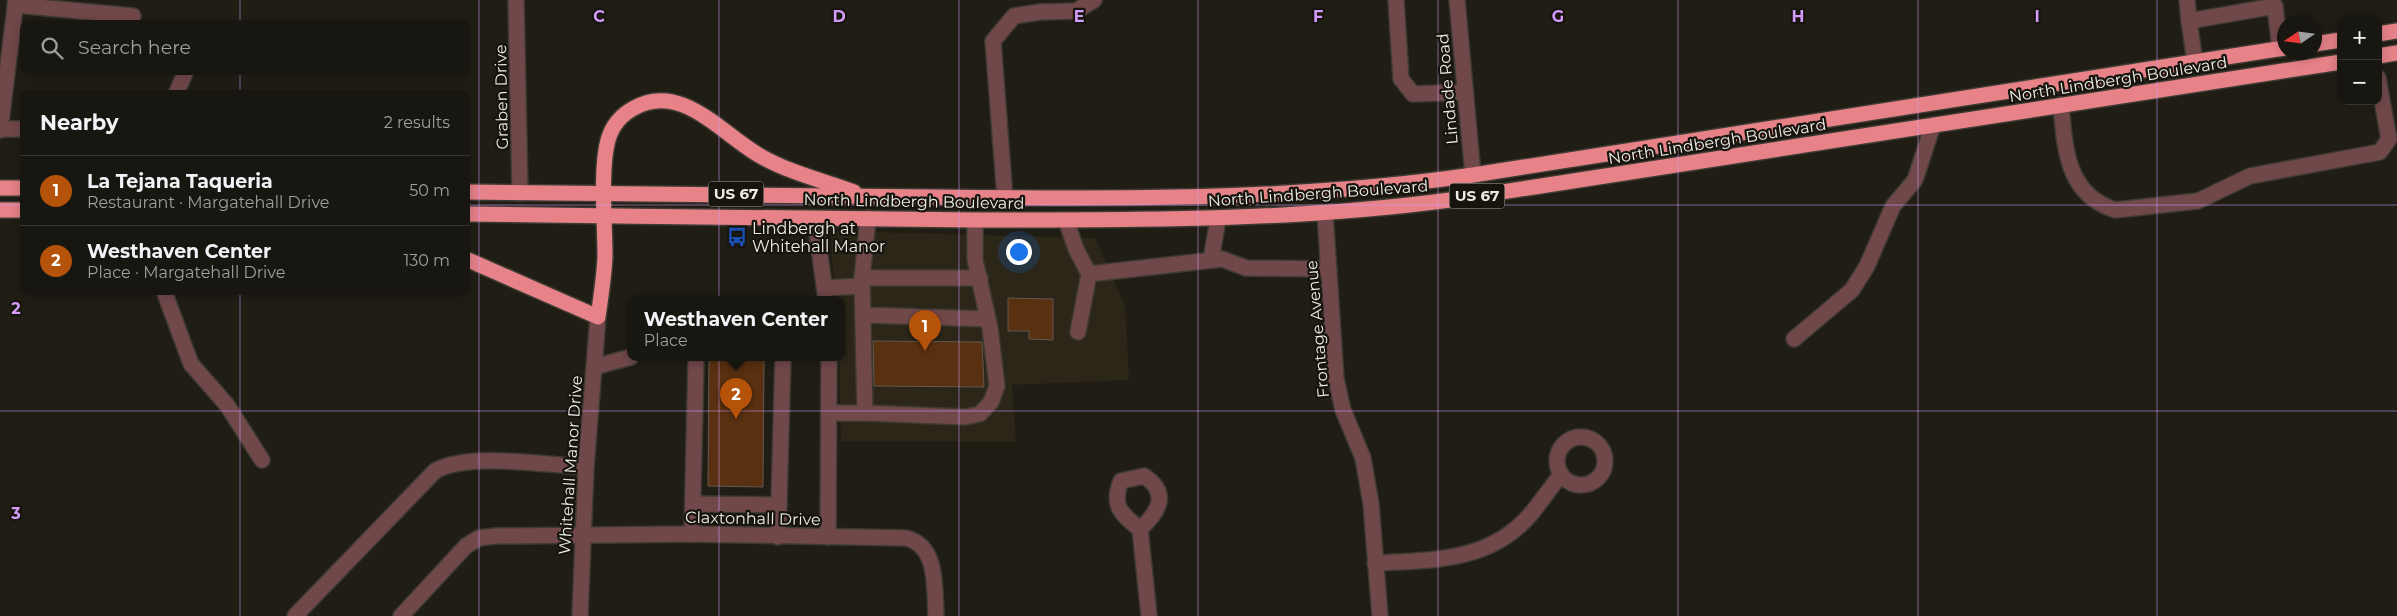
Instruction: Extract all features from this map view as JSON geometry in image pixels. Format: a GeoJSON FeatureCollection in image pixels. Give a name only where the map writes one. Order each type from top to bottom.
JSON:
{"type":"FeatureCollection","features":[{"type":"Feature","properties":{"kind":"highway"},"geometry":{"type":"LineString","coordinates":[[2382,33],[2397,31]]}},
{"type":"Feature","properties":{"kind":"highway"},"geometry":{"type":"LineString","coordinates":[[2322,43],[2337,41]]}},
{"type":"Feature","properties":{"kind":"highway","name":"North Lindbergh Boulevard"},"geometry":{"type":"LineString","coordinates":[[470,192],[1004,198],[1168,198],[1289,194],[1412,184],[2277,50]]}},
{"type":"Feature","properties":{"kind":"highway"},"geometry":{"type":"LineString","coordinates":[[2382,55],[2397,53]]}},
{"type":"Feature","properties":{"kind":"highway","name":"North Lindbergh Boulevard"},"geometry":{"type":"LineString","coordinates":[[470,214],[1066,220],[1218,219],[1326,213],[1458,199],[2337,63]]}},
{"type":"Feature","properties":{"kind":"highway"},"geometry":{"type":"LineString","coordinates":[[470,261],[598,317],[604,262],[606,152],[613,127],[621,117],[644,102],[668,100],[682,103],[733,139],[783,167],[868,196]]}},
{"type":"Feature","properties":{"kind":"highway"},"geometry":{"type":"LineString","coordinates":[[0,188],[20,188]]}},
{"type":"Feature","properties":{"kind":"highway"},"geometry":{"type":"LineString","coordinates":[[0,210],[20,210]]}},
{"type":"Feature","properties":{"kind":"street","name":"Graben Drive"},"geometry":{"type":"LineString","coordinates":[[516,0],[520,192]]}},
{"type":"Feature","properties":{"kind":"street"},"geometry":{"type":"LineString","coordinates":[[1004,198],[994,41],[1014,16],[1040,12],[1076,11],[1094,0]]}},
{"type":"Feature","properties":{"kind":"street"},"geometry":{"type":"LineString","coordinates":[[1396,0],[1401,79],[1408,90],[1413,94],[1465,92]]}},
{"type":"Feature","properties":{"kind":"street","name":"Lindade Road"},"geometry":{"type":"LineString","coordinates":[[1457,0],[1473,175]]}},
{"type":"Feature","properties":{"kind":"street"},"geometry":{"type":"LineString","coordinates":[[2187,0],[2195,62]]}},
{"type":"Feature","properties":{"kind":"street"},"geometry":{"type":"LineString","coordinates":[[20,129],[0,130],[15,3],[133,16]]}},
{"type":"Feature","properties":{"kind":"street"},"geometry":{"type":"LineString","coordinates":[[2189,21],[2275,6],[2277,18]]}},
{"type":"Feature","properties":{"kind":"street"},"geometry":{"type":"LineString","coordinates":[[178,90],[184,75]]}},
{"type":"Feature","properties":{"kind":"street"},"geometry":{"type":"LineString","coordinates":[[2061,105],[2065,150],[2074,179],[2105,207],[2114,210],[2198,200],[2250,176],[2380,152],[2393,138],[2391,112],[2382,88]]}},
{"type":"Feature","properties":{"kind":"street"},"geometry":{"type":"LineString","coordinates":[[1794,339],[1852,290],[1867,266],[1893,206],[1916,180],[1933,125]]}},
{"type":"Feature","properties":{"kind":"street","name":"Frontage Avenue"},"geometry":{"type":"LineString","coordinates":[[1326,213],[1336,379],[1343,410],[1363,458],[1371,504],[1380,616]]}},
{"type":"Feature","properties":{"kind":"street"},"geometry":{"type":"LineString","coordinates":[[815,218],[826,294],[862,282],[980,278]]}},
{"type":"Feature","properties":{"kind":"street"},"geometry":{"type":"LineString","coordinates":[[865,413],[862,282],[868,218]]}},
{"type":"Feature","properties":{"kind":"street"},"geometry":{"type":"LineString","coordinates":[[1211,260],[1218,219]]}},
{"type":"Feature","properties":{"kind":"street"},"geometry":{"type":"LineString","coordinates":[[829,413],[965,417],[980,414],[991,402],[997,386],[980,278],[975,260],[975,220]]}},
{"type":"Feature","properties":{"kind":"street"},"geometry":{"type":"LineString","coordinates":[[1066,220],[1076,249],[1089,274],[1078,332]]}},
{"type":"Feature","properties":{"kind":"street"},"geometry":{"type":"LineString","coordinates":[[1089,274],[1211,260],[1222,260],[1246,268],[1329,269]]}},
{"type":"Feature","properties":{"kind":"street"},"geometry":{"type":"LineString","coordinates":[[165,295],[191,364],[228,405],[262,460]]}},
{"type":"Feature","properties":{"kind":"street"},"geometry":{"type":"LineString","coordinates":[[863,314],[987,319]]}},
{"type":"Feature","properties":{"kind":"street","name":"Whitehall Manor Drive"},"geometry":{"type":"LineString","coordinates":[[580,616],[586,467],[598,317]]}},
{"type":"Feature","properties":{"kind":"street"},"geometry":{"type":"LineString","coordinates":[[594,367],[627,358]]}},
{"type":"Feature","properties":{"kind":"street"},"geometry":{"type":"LineString","coordinates":[[692,534],[696,361]]}},
{"type":"Feature","properties":{"kind":"street"},"geometry":{"type":"LineString","coordinates":[[778,537],[783,361]]}},
{"type":"Feature","properties":{"kind":"street"},"geometry":{"type":"LineString","coordinates":[[828,536],[829,361]]}},
{"type":"Feature","properties":{"kind":"street"},"geometry":{"type":"LineString","coordinates":[[295,616],[435,471],[447,464],[482,461],[586,467]]}},
{"type":"Feature","properties":{"kind":"street"},"geometry":{"type":"LineString","coordinates":[[1375,563],[1449,559],[1487,548],[1514,530],[1530,514],[1561,476]]}},
{"type":"Feature","properties":{"kind":"street"},"geometry":{"type":"LineString","coordinates":[[693,504],[779,506]]}},
{"type":"Feature","properties":{"kind":"street"},"geometry":{"type":"LineString","coordinates":[[1140,529],[1149,616]]}},
{"type":"Feature","properties":{"kind":"street","name":"Claxtonhall Drive"},"geometry":{"type":"LineString","coordinates":[[401,616],[466,546],[479,538],[496,536],[692,534],[906,538],[922,545],[931,563],[936,616]]}},
{"type":"Feature","properties":{"kind":"shaded area"},"geometry":{"type":"Polygon","coordinates":[[[837,231],[1095,238],[1125,305],[1129,380],[1012,385],[1016,442],[841,441],[839,361],[845,361],[845,296],[837,296],[832,259],[832,239],[837,231]]]}},
{"type":"Feature","properties":{"kind":"building"},"geometry":{"type":"Polygon","coordinates":[[[1008,298],[1053,299],[1053,340],[1029,339],[1029,331],[1008,331],[1008,298]]]}},
{"type":"Feature","properties":{"kind":"building"},"geometry":{"type":"Polygon","coordinates":[[[873,341],[982,342],[984,387],[874,386],[873,341]]]}},
{"type":"Feature","properties":{"kind":"building"},"geometry":{"type":"Polygon","coordinates":[[[709,361],[764,361],[763,487],[708,486],[709,361]]]}},
{"type":"Feature","properties":{"kind":"place","name":"Lindbergh at Whitehall Manor"},"geometry":{"type":"Point","coordinates":[737,237]}},
{"type":"Feature","properties":{"kind":"place","name":"La Tejana Taqueria"},"geometry":{"type":"Point","coordinates":[925,351]}},
{"type":"Feature","properties":{"kind":"place","name":"Westhaven Center"},"geometry":{"type":"Point","coordinates":[736,419]}}]}
